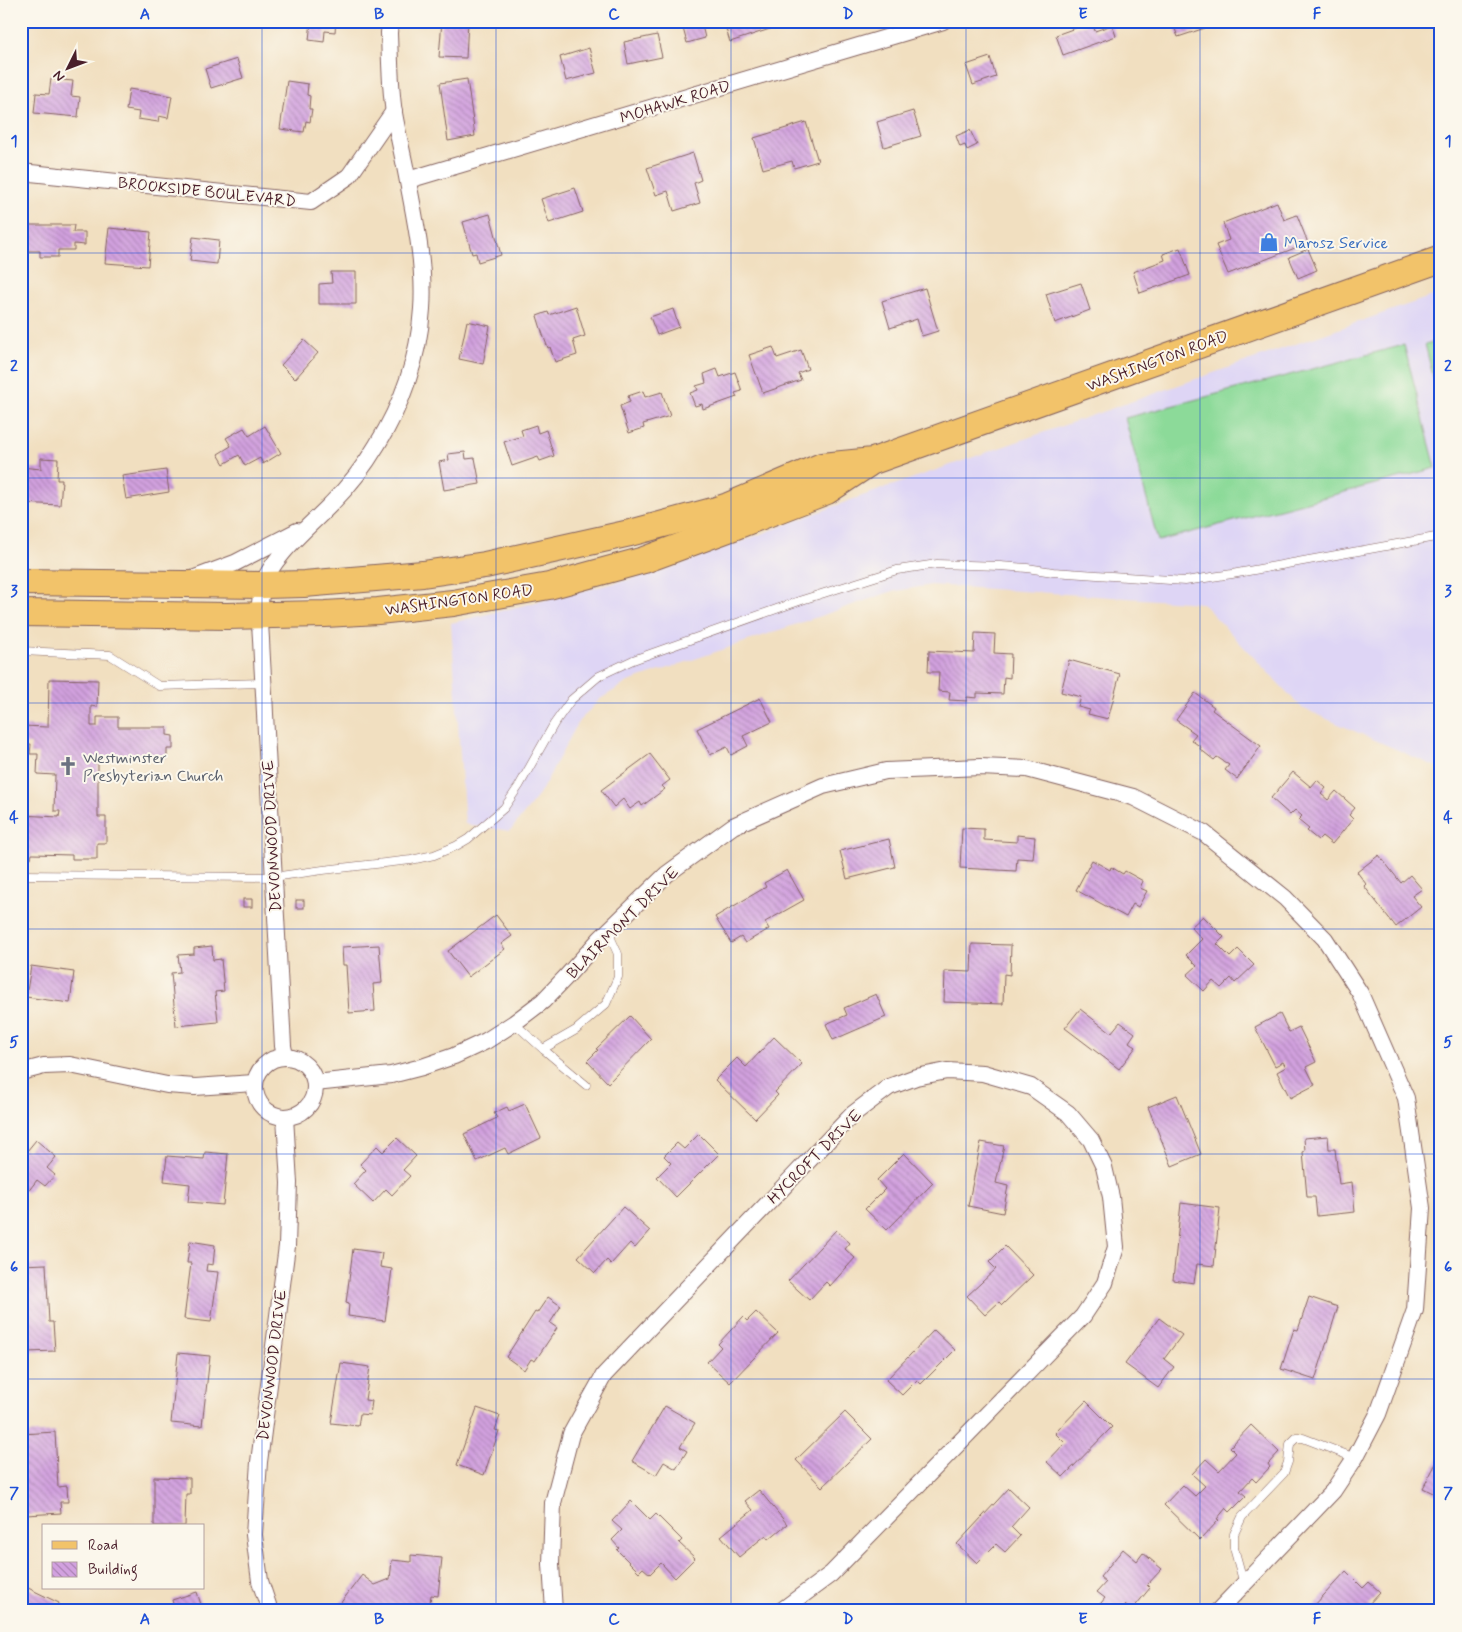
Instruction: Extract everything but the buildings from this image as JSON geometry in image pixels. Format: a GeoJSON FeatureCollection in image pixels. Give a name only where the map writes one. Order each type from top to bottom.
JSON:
{"type":"FeatureCollection","features":[{"type":"Feature","properties":{"kind":"main road","name":"WASHINGTON ROAD"},"geometry":{"type":"LineString","coordinates":[[21,613],[260,616],[378,611],[453,602],[549,586],[644,560],[728,530],[826,491],[873,461],[1441,259]]}},
{"type":"Feature","properties":{"kind":"main road","name":"WASHINGTON ROAD"},"geometry":{"type":"LineString","coordinates":[[21,582],[263,585],[329,582],[423,574],[504,561],[630,533],[728,506],[822,466],[873,461]]}},
{"type":"Feature","properties":{"kind":"street"},"geometry":{"type":"LineString","coordinates":[[263,585],[284,552],[349,485],[369,458],[405,389],[413,362],[422,308],[422,282],[420,254],[408,180],[394,111],[389,33],[390,21]]}},
{"type":"Feature","properties":{"kind":"street","name":"MOHAWK ROAD"},"geometry":{"type":"LineString","coordinates":[[408,180],[943,21]]}},
{"type":"Feature","properties":{"kind":"street","name":"BROOKSIDE BOULEVARD"},"geometry":{"type":"LineString","coordinates":[[21,172],[311,202],[348,176],[394,111]]}},
{"type":"Feature","properties":{"kind":"street"},"geometry":{"type":"LineString","coordinates":[[174,584],[235,563],[313,522]]}},
{"type":"Feature","properties":{"kind":"street","name":"DEVONWOOD DRIVE"},"geometry":{"type":"LineString","coordinates":[[263,585],[260,616],[273,877],[285,1056]]}},
{"type":"Feature","properties":{"kind":"street","name":"BLAIRMONT DRIVE"},"geometry":{"type":"LineString","coordinates":[[315,1083],[392,1075],[422,1068],[486,1041],[543,1001],[608,932],[667,874],[734,826],[823,786],[886,771],[980,767],[1027,768],[1133,797],[1204,833],[1285,898],[1325,939],[1360,993],[1406,1098],[1422,1208],[1415,1310],[1378,1414],[1355,1458],[1333,1491],[1218,1611]]}},
{"type":"Feature","properties":{"kind":"street"},"geometry":{"type":"LineString","coordinates":[[285,1056],[294,1057],[308,1067],[315,1083],[314,1094],[311,1103],[304,1111],[295,1116],[274,1116],[265,1111],[257,1098],[254,1083],[256,1074],[261,1067],[276,1057],[285,1056]]}},
{"type":"Feature","properties":{"kind":"street"},"geometry":{"type":"LineString","coordinates":[[21,1072],[44,1066],[70,1065],[167,1085],[195,1087],[254,1083]]}},
{"type":"Feature","properties":{"kind":"street","name":"HYCROFT DRIVE"},"geometry":{"type":"LineString","coordinates":[[554,1611],[551,1564],[554,1503],[570,1434],[604,1375],[853,1114],[889,1087],[916,1077],[947,1071],[983,1073],[1031,1087],[1068,1113],[1091,1140],[1104,1167],[1111,1197],[1116,1247],[1105,1283],[1083,1316],[831,1574],[781,1611]]}},
{"type":"Feature","properties":{"kind":"street","name":"DEVONWOOD DRIVE"},"geometry":{"type":"LineString","coordinates":[[270,1611],[260,1581],[254,1535],[259,1462],[287,1246],[289,1191],[285,1117]]}},
{"type":"Feature","properties":{"kind":"lane"},"geometry":{"type":"LineString","coordinates":[[21,876],[273,877],[411,860],[434,855],[456,846],[468,838],[504,808],[519,786],[554,724],[571,700],[599,676],[642,657],[802,600],[897,570],[937,564],[1000,566],[1063,573],[1185,581],[1441,536]]}},
{"type":"Feature","properties":{"kind":"lane"},"geometry":{"type":"LineString","coordinates":[[21,651],[110,655],[159,686],[264,683]]}},
{"type":"Feature","properties":{"kind":"lane"},"geometry":{"type":"LineString","coordinates":[[543,1050],[576,1030],[606,1004],[618,977],[618,954],[608,932]]}},
{"type":"Feature","properties":{"kind":"lane"},"geometry":{"type":"LineString","coordinates":[[514,1023],[543,1050],[586,1085]]}},
{"type":"Feature","properties":{"kind":"lane"},"geometry":{"type":"LineString","coordinates":[[1244,1584],[1234,1548],[1234,1534],[1242,1517],[1284,1473],[1288,1462],[1290,1444],[1296,1438],[1303,1438],[1355,1458]]}},
{"type":"Feature","properties":{"kind":"shaded area"},"geometry":{"type":"Polygon","coordinates":[[[1441,293],[1441,769],[1302,708],[1202,603],[931,585],[890,592],[628,682],[600,699],[579,721],[539,795],[510,831],[465,824],[451,623],[664,571],[851,500],[1441,293]]]}},
{"type":"Feature","properties":{"kind":"green space"},"geometry":{"type":"Polygon","coordinates":[[[1441,340],[1441,409],[1425,344],[1441,340]]]}},
{"type":"Feature","properties":{"kind":"green space"},"geometry":{"type":"Polygon","coordinates":[[[1404,345],[1436,468],[1158,541],[1125,418],[1404,345]]]}},
{"type":"Feature","properties":{"kind":"place","name":"Marosz Service"},"geometry":{"type":"Point","coordinates":[1269,242]}},
{"type":"Feature","properties":{"kind":"place","name":"Westminster Presbyterian Church"},"geometry":{"type":"Point","coordinates":[68,766]}}]}
